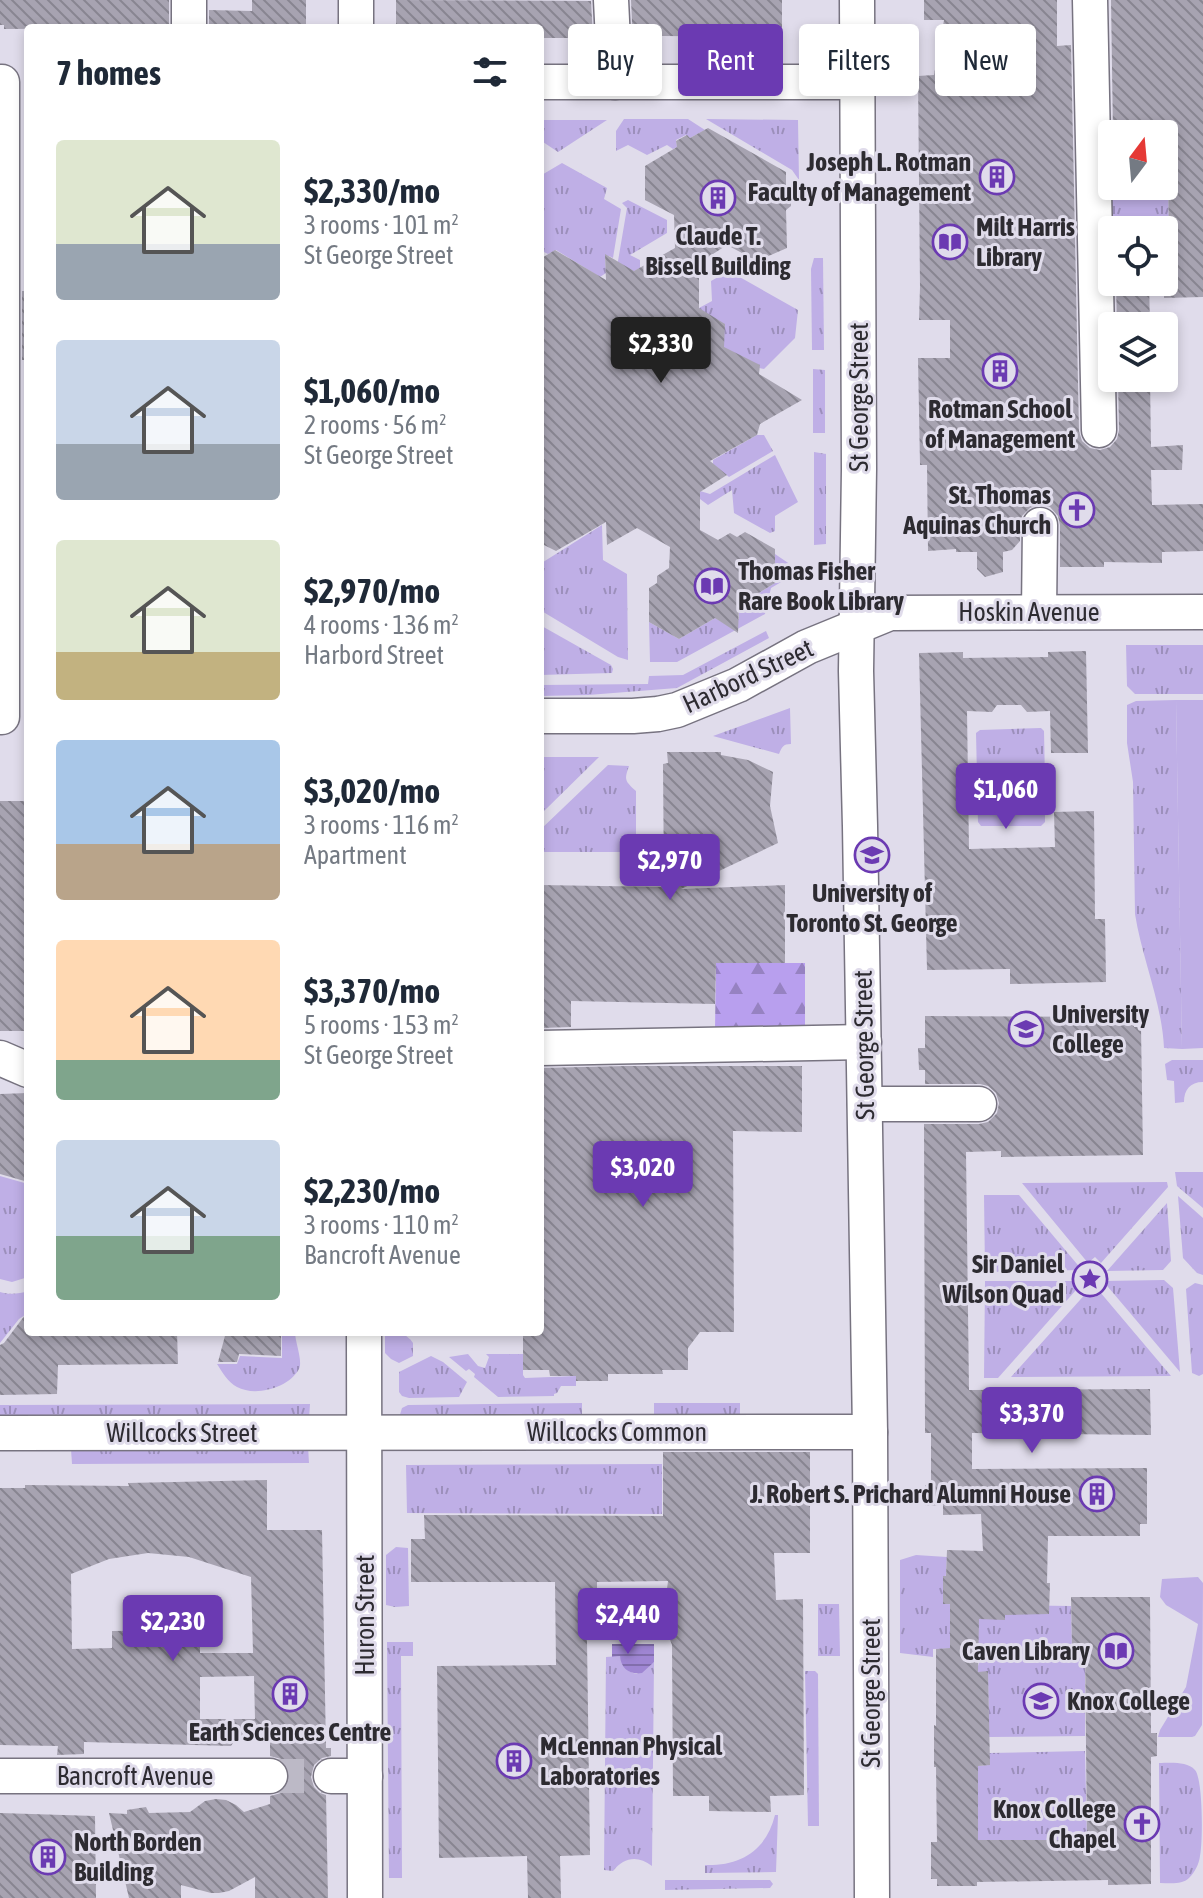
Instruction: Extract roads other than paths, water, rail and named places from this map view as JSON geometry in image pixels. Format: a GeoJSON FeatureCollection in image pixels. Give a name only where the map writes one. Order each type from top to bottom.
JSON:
{"type":"FeatureCollection","features":[{"type":"Feature","properties":{"kind":"street"},"geometry":{"type":"LineString","coordinates":[[189,0],[189,24]]}},
{"type":"Feature","properties":{"kind":"street"},"geometry":{"type":"LineString","coordinates":[[356,0],[356,24]]}},
{"type":"Feature","properties":{"kind":"street"},"geometry":{"type":"LineString","coordinates":[[611,0],[612,24]]}},
{"type":"Feature","properties":{"kind":"street","name":"St George Street"},"geometry":{"type":"LineString","coordinates":[[857,0],[857,24]]}},
{"type":"Feature","properties":{"kind":"street"},"geometry":{"type":"LineString","coordinates":[[1090,0],[1099,430]]}},
{"type":"Feature","properties":{"kind":"street"},"geometry":{"type":"LineString","coordinates":[[10,82],[15,238],[10,398],[15,555],[10,717]]}},
{"type":"Feature","properties":{"kind":"street"},"geometry":{"type":"LineString","coordinates":[[544,82],[568,82]]}},
{"type":"Feature","properties":{"kind":"street"},"geometry":{"type":"LineString","coordinates":[[662,82],[799,82]]}},
{"type":"Feature","properties":{"kind":"street","name":"St George Street"},"geometry":{"type":"LineString","coordinates":[[858,96],[857,626],[870,1432],[872,1898]]}},
{"type":"Feature","properties":{"kind":"street"},"geometry":{"type":"LineString","coordinates":[[1039,612],[1040,525]]}},
{"type":"Feature","properties":{"kind":"street","name":"Hoskin Avenue"},"geometry":{"type":"LineString","coordinates":[[857,626],[890,613],[1203,612]]}},
{"type":"Feature","properties":{"kind":"street","name":"Harbord Street"},"geometry":{"type":"LineString","coordinates":[[544,716],[633,716],[677,710],[738,685],[807,647],[857,626]]}},
{"type":"Feature","properties":{"kind":"street"},"geometry":{"type":"LineString","coordinates":[[544,1048],[864,1042]]}},
{"type":"Feature","properties":{"kind":"street"},"geometry":{"type":"LineString","coordinates":[[0,1058],[24,1068]]}},
{"type":"Feature","properties":{"kind":"street"},"geometry":{"type":"LineString","coordinates":[[865,1104],[979,1104]]}},
{"type":"Feature","properties":{"kind":"street","name":"Huron Street"},"geometry":{"type":"LineString","coordinates":[[364,1336],[365,1898]]}},
{"type":"Feature","properties":{"kind":"street","name":"Willcocks Common"},"geometry":{"type":"LineString","coordinates":[[364,1433],[870,1432]]}},
{"type":"Feature","properties":{"kind":"street","name":"Willcocks Street"},"geometry":{"type":"LineString","coordinates":[[0,1433],[364,1433]]}},
{"type":"Feature","properties":{"kind":"street","name":"Bancroft Avenue"},"geometry":{"type":"LineString","coordinates":[[0,1776],[270,1776]]}},
{"type":"Feature","properties":{"kind":"street"},"geometry":{"type":"LineString","coordinates":[[331,1776],[365,1776]]}},
{"type":"Feature","properties":{"kind":"tunnel"},"geometry":{"type":"LineString","coordinates":[[270,1776],[331,1776]]}},
{"type":"Feature","properties":{"kind":"place","name":"Joseph L. Rotman Faculty of Management"},"geometry":{"type":"Point","coordinates":[997,177]}},
{"type":"Feature","properties":{"kind":"place","name":"Claude T. Bissell Building"},"geometry":{"type":"Point","coordinates":[718,198]}},
{"type":"Feature","properties":{"kind":"place","name":"Milt Harris Library"},"geometry":{"type":"Point","coordinates":[950,242]}},
{"type":"Feature","properties":{"kind":"place","name":"Rotman School of Management"},"geometry":{"type":"Point","coordinates":[1000,371]}},
{"type":"Feature","properties":{"kind":"place","name":"St. Thomas Aquinas Church"},"geometry":{"type":"Point","coordinates":[1077,510]}},
{"type":"Feature","properties":{"kind":"place","name":"Thomas Fisher Rare Book Library"},"geometry":{"type":"Point","coordinates":[712,586]}},
{"type":"Feature","properties":{"kind":"place","name":"University of Toronto St. George"},"geometry":{"type":"Point","coordinates":[872,855]}},
{"type":"Feature","properties":{"kind":"place","name":"University College"},"geometry":{"type":"Point","coordinates":[1026,1029]}},
{"type":"Feature","properties":{"kind":"place","name":"Sir Daniel Wilson Quad"},"geometry":{"type":"Point","coordinates":[1090,1279]}},
{"type":"Feature","properties":{"kind":"place","name":"J. Robert S. Prichard Alumni House"},"geometry":{"type":"Point","coordinates":[1097,1494]}},
{"type":"Feature","properties":{"kind":"place","name":"Caven Library"},"geometry":{"type":"Point","coordinates":[1116,1651]}},
{"type":"Feature","properties":{"kind":"place","name":"Earth Sciences Centre"},"geometry":{"type":"Point","coordinates":[290,1694]}},
{"type":"Feature","properties":{"kind":"place","name":"Knox College"},"geometry":{"type":"Point","coordinates":[1041,1701]}},
{"type":"Feature","properties":{"kind":"place","name":"McLennan Physical Laboratories"},"geometry":{"type":"Point","coordinates":[514,1761]}},
{"type":"Feature","properties":{"kind":"place","name":"Knox College Chapel"},"geometry":{"type":"Point","coordinates":[1142,1824]}},
{"type":"Feature","properties":{"kind":"place","name":"North Borden Building"},"geometry":{"type":"Point","coordinates":[48,1857]}}]}
